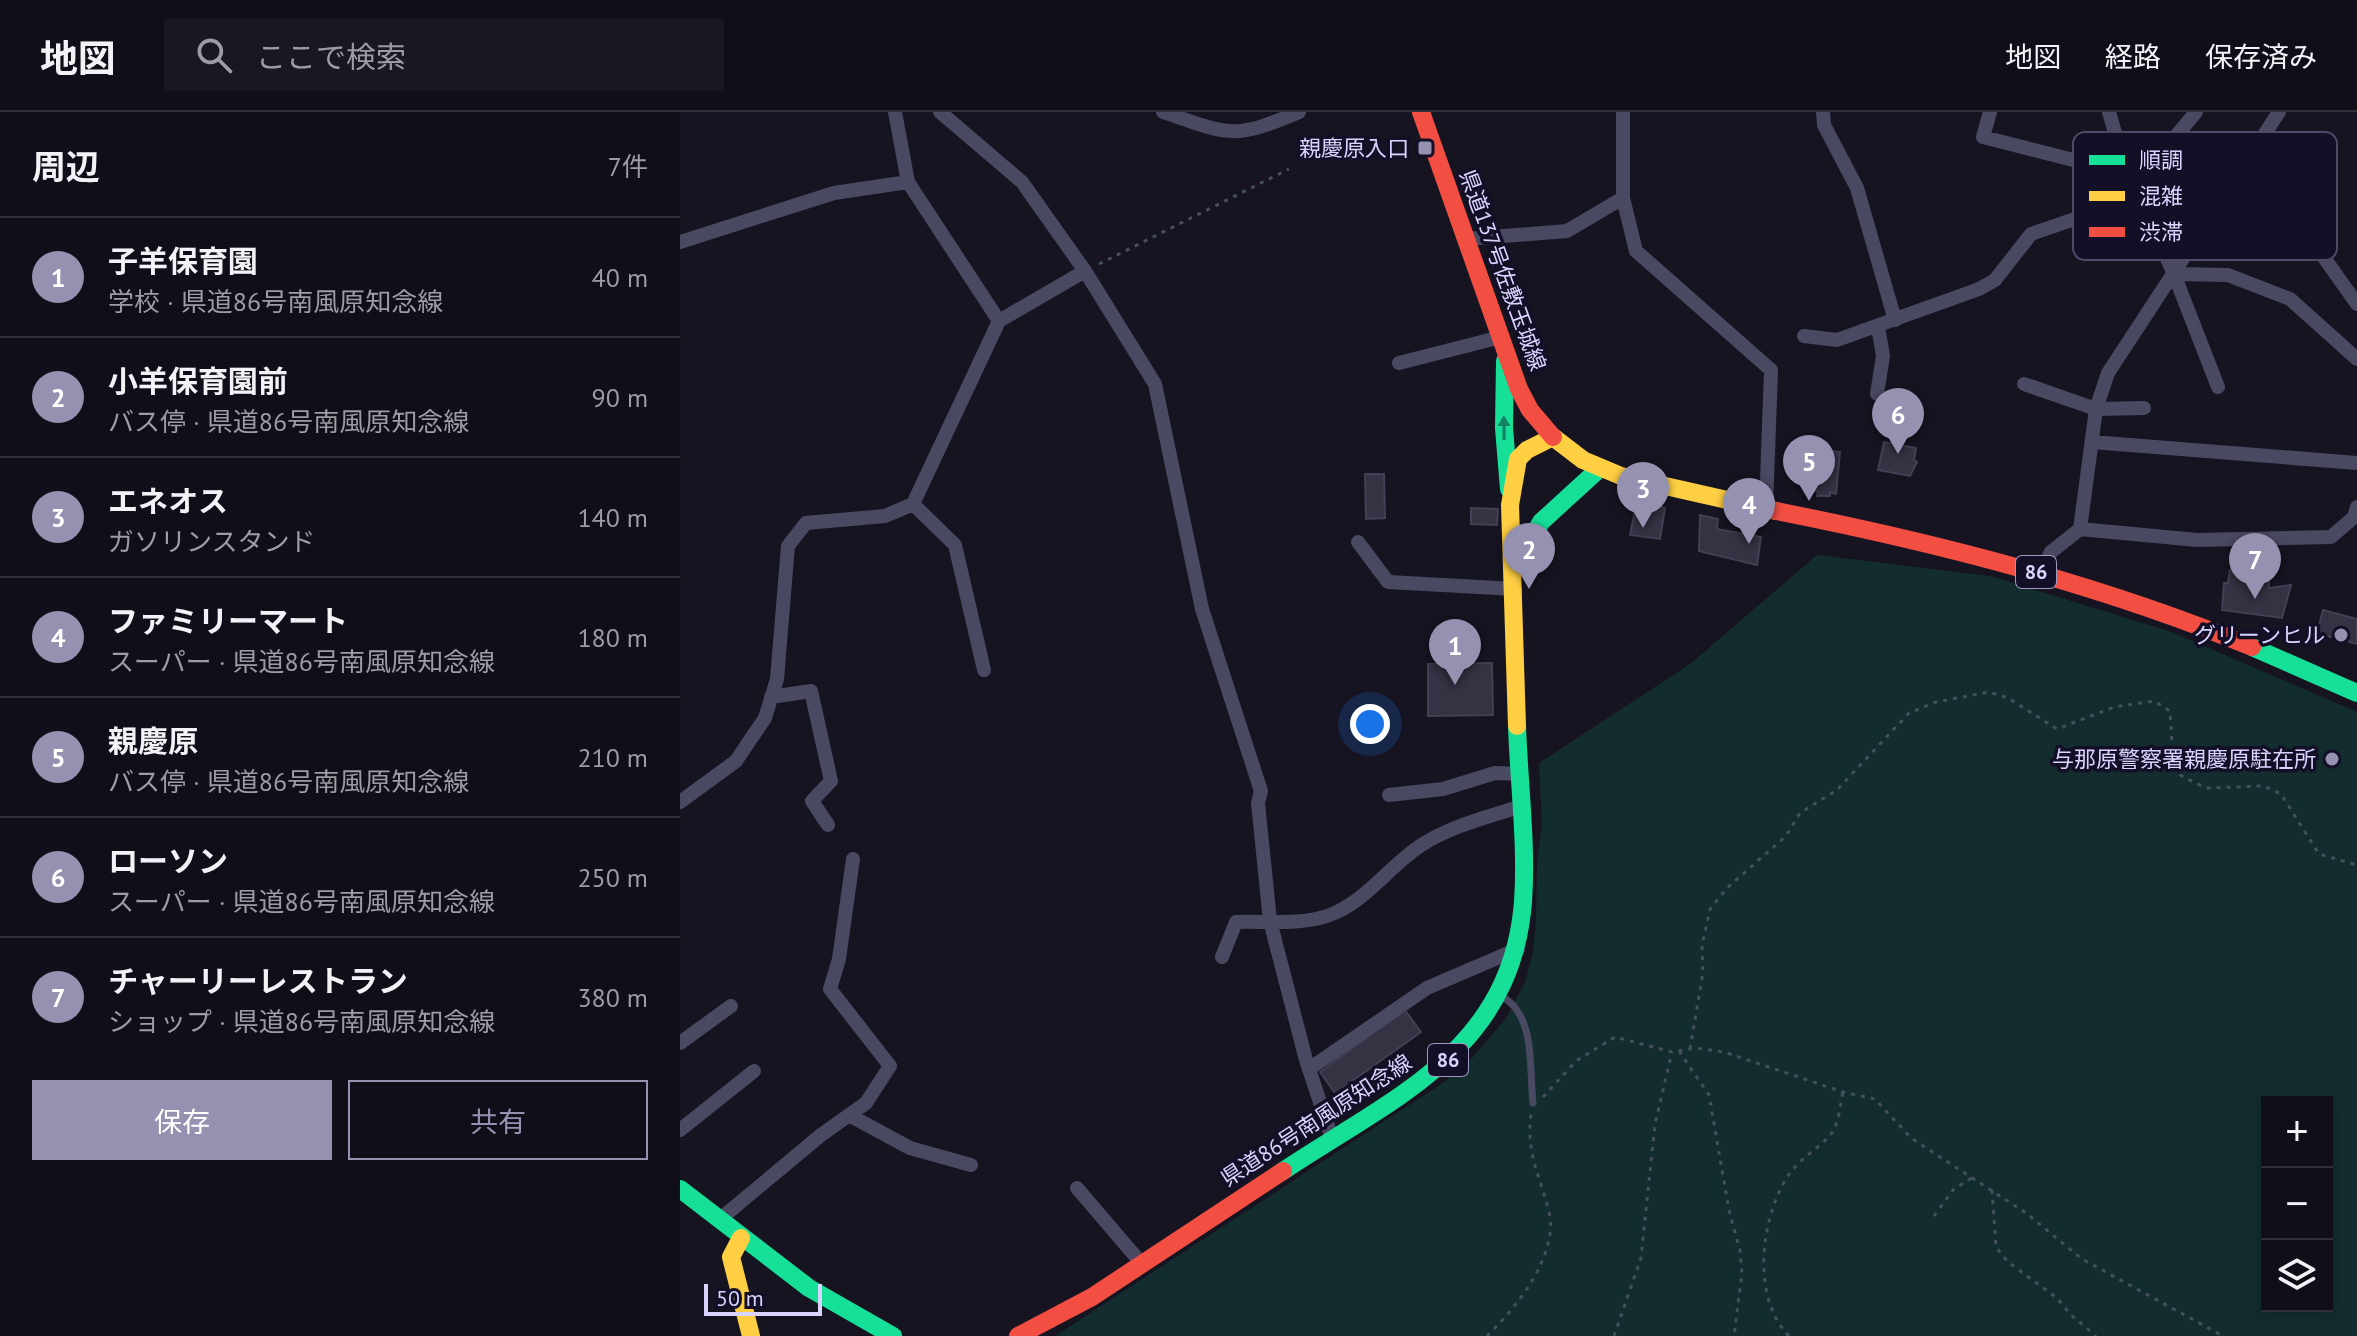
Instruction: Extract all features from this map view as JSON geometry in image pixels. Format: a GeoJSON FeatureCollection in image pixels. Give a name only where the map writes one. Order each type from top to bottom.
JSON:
{"type":"FeatureCollection","features":[{"type":"Feature","properties":{"kind":"main road","name":"県道137号佐敷玉城線"},"geometry":{"type":"LineString","coordinates":[[1416,113],[1524,399],[1553,437]]}},
{"type":"Feature","properties":{"kind":"main road"},"geometry":{"type":"LineString","coordinates":[[1503,345],[1504,442],[1510,505]]}},
{"type":"Feature","properties":{"kind":"main road","name":"86"},"geometry":{"type":"LineString","coordinates":[[1553,437],[1599,469],[1901,537],[2040,574],[2179,620],[2357,693]]}},
{"type":"Feature","properties":{"kind":"main road","name":"県道86号南風原知念線"},"geometry":{"type":"LineString","coordinates":[[1018,1336],[1064,1314],[1142,1264],[1453,1056],[1482,1026],[1501,996],[1518,949],[1523,899],[1515,580],[1510,505],[1518,459],[1527,450],[1553,437]]}},
{"type":"Feature","properties":{"kind":"main road","name":"県道86号南風原知念線"},"geometry":{"type":"LineString","coordinates":[[1515,580],[1524,544],[1538,524],[1599,469]]}},
{"type":"Feature","properties":{"kind":"main road"},"geometry":{"type":"LineString","coordinates":[[680,1189],[741,1238],[858,1320],[893,1336]]}},
{"type":"Feature","properties":{"kind":"main road"},"geometry":{"type":"LineString","coordinates":[[741,1238],[731,1257],[751,1336]]}},
{"type":"Feature","properties":{"kind":"street"},"geometry":{"type":"LineString","coordinates":[[895,112],[908,182],[999,321]]}},
{"type":"Feature","properties":{"kind":"street"},"geometry":{"type":"LineString","coordinates":[[940,112],[1022,182],[1085,271],[1155,384],[1202,609],[1261,791],[1258,803],[1270,921],[1309,1069],[1332,1138]]}},
{"type":"Feature","properties":{"kind":"street"},"geometry":{"type":"LineString","coordinates":[[1163,112],[1229,133],[1250,132],[1299,112]]}},
{"type":"Feature","properties":{"kind":"street"},"geometry":{"type":"LineString","coordinates":[[1623,112],[1623,198],[1636,251],[1771,370],[1766,508]]}},
{"type":"Feature","properties":{"kind":"street"},"geometry":{"type":"LineString","coordinates":[[1823,112],[1824,125],[1857,188],[1895,320]]}},
{"type":"Feature","properties":{"kind":"street"},"geometry":{"type":"LineString","coordinates":[[1990,112],[1983,137],[2073,160]]}},
{"type":"Feature","properties":{"kind":"street"},"geometry":{"type":"LineString","coordinates":[[2109,112],[2114,132]]}},
{"type":"Feature","properties":{"kind":"street"},"geometry":{"type":"LineString","coordinates":[[2179,132],[2196,112]]}},
{"type":"Feature","properties":{"kind":"street"},"geometry":{"type":"LineString","coordinates":[[2266,132],[2279,112]]}},
{"type":"Feature","properties":{"kind":"street"},"geometry":{"type":"LineString","coordinates":[[680,242],[834,193],[908,182]]}},
{"type":"Feature","properties":{"kind":"street"},"geometry":{"type":"LineString","coordinates":[[1466,239],[1567,231],[1623,198]]}},
{"type":"Feature","properties":{"kind":"street"},"geometry":{"type":"LineString","coordinates":[[1804,336],[1837,340],[1979,289],[1995,280],[2031,234],[2073,220]]}},
{"type":"Feature","properties":{"kind":"street"},"geometry":{"type":"LineString","coordinates":[[2168,260],[2218,387]]}},
{"type":"Feature","properties":{"kind":"street"},"geometry":{"type":"LineString","coordinates":[[2040,574],[2051,552],[2080,529],[2096,409],[2108,373],[2183,260]]}},
{"type":"Feature","properties":{"kind":"street"},"geometry":{"type":"LineString","coordinates":[[2326,260],[2357,304]]}},
{"type":"Feature","properties":{"kind":"street"},"geometry":{"type":"LineString","coordinates":[[680,802],[736,761],[765,718],[777,679],[788,546],[806,523],[885,516],[913,504],[999,321],[1085,271]]}},
{"type":"Feature","properties":{"kind":"street"},"geometry":{"type":"LineString","coordinates":[[2174,274],[2228,275],[2290,299],[2357,359]]}},
{"type":"Feature","properties":{"kind":"street"},"geometry":{"type":"LineString","coordinates":[[1877,394],[1883,356],[1878,326]]}},
{"type":"Feature","properties":{"kind":"street"},"geometry":{"type":"LineString","coordinates":[[1399,363],[1503,345]]}},
{"type":"Feature","properties":{"kind":"street"},"geometry":{"type":"LineString","coordinates":[[2024,384],[2096,409],[2144,408]]}},
{"type":"Feature","properties":{"kind":"street"},"geometry":{"type":"LineString","coordinates":[[2092,442],[2357,463]]}},
{"type":"Feature","properties":{"kind":"street"},"geometry":{"type":"LineString","coordinates":[[913,504],[955,545],[984,670]]}},
{"type":"Feature","properties":{"kind":"street"},"geometry":{"type":"LineString","coordinates":[[2080,529],[2197,540],[2331,537],[2354,517],[2357,507]]}},
{"type":"Feature","properties":{"kind":"street"},"geometry":{"type":"LineString","coordinates":[[1358,542],[1388,582],[1515,580]]}},
{"type":"Feature","properties":{"kind":"street"},"geometry":{"type":"LineString","coordinates":[[771,697],[811,691],[831,781],[812,801],[828,825]]}},
{"type":"Feature","properties":{"kind":"street"},"geometry":{"type":"LineString","coordinates":[[1389,795],[1443,789],[1495,773],[1521,774]]}},
{"type":"Feature","properties":{"kind":"street"},"geometry":{"type":"LineString","coordinates":[[1222,957],[1236,922],[1325,917],[1352,905],[1387,871],[1421,845],[1456,828],[1522,806]]}},
{"type":"Feature","properties":{"kind":"street"},"geometry":{"type":"LineString","coordinates":[[719,1220],[866,1103],[890,1066],[830,989],[839,959],[853,859]]}},
{"type":"Feature","properties":{"kind":"street"},"geometry":{"type":"LineString","coordinates":[[1309,1069],[1427,988],[1518,949]]}},
{"type":"Feature","properties":{"kind":"street"},"geometry":{"type":"LineString","coordinates":[[680,1043],[731,1006]]}},
{"type":"Feature","properties":{"kind":"street"},"geometry":{"type":"LineString","coordinates":[[680,1130],[754,1071]]}},
{"type":"Feature","properties":{"kind":"street"},"geometry":{"type":"LineString","coordinates":[[849,1115],[910,1148],[971,1165]]}},
{"type":"Feature","properties":{"kind":"street"},"geometry":{"type":"LineString","coordinates":[[1077,1188],[1142,1264]]}},
{"type":"Feature","properties":{"kind":"lane"},"geometry":{"type":"LineString","coordinates":[[1501,996],[1518,1009],[1525,1024],[1533,1103]]}},
{"type":"Feature","properties":{"kind":"path"},"geometry":{"type":"LineString","coordinates":[[1085,271],[1289,169]]}},
{"type":"Feature","properties":{"kind":"path"},"geometry":{"type":"LineString","coordinates":[[1690,1049],[1703,972],[1702,946],[1710,909],[1727,888],[1786,836],[1800,813],[1837,790],[1909,713],[1936,702],[1989,692],[2008,698],[2057,729],[2114,707],[2154,701],[2170,711],[2173,757],[2180,775],[2206,788],[2264,786],[2281,794],[2319,854],[2357,865]]}},
{"type":"Feature","properties":{"kind":"path"},"geometry":{"type":"LineString","coordinates":[[1487,1336],[1505,1318],[1526,1286],[1543,1257],[1551,1234],[1549,1212],[1534,1174],[1530,1126],[1533,1103],[1547,1095],[1576,1061],[1615,1037],[1672,1052],[1690,1049],[1724,1052],[1843,1092],[1875,1099],[1911,1138],[2026,1213],[2082,1259],[2223,1336]]}},
{"type":"Feature","properties":{"kind":"path"},"geometry":{"type":"LineString","coordinates":[[1679,1051],[1709,1095],[1729,1210],[1740,1251],[1742,1273],[1734,1336]]}},
{"type":"Feature","properties":{"kind":"path"},"geometry":{"type":"LineString","coordinates":[[1614,1336],[1641,1258],[1655,1124],[1672,1052]]}},
{"type":"Feature","properties":{"kind":"path"},"geometry":{"type":"LineString","coordinates":[[1789,1336],[1766,1290],[1762,1258],[1779,1193],[1791,1171],[1833,1132],[1843,1092]]}},
{"type":"Feature","properties":{"kind":"path"},"geometry":{"type":"LineString","coordinates":[[1934,1216],[1953,1190],[1973,1177]]}},
{"type":"Feature","properties":{"kind":"path"},"geometry":{"type":"LineString","coordinates":[[1992,1190],[1996,1247],[2008,1262],[2057,1298],[2096,1336]]}},
{"type":"Feature","properties":{"kind":"green space"},"geometry":{"type":"Polygon","coordinates":[[[1817,555],[1990,576],[2172,632],[2357,712],[2357,1336],[1055,1336],[1443,1083],[1473,1057],[1505,1020],[1525,982],[1533,953],[1537,860],[1542,826],[1539,763],[1690,664],[1817,555]]]}},
{"type":"Feature","properties":{"kind":"building"},"geometry":{"type":"Polygon","coordinates":[[[1884,442],[1916,448],[1914,460],[1917,462],[1910,476],[1878,470],[1884,442]]]}},
{"type":"Feature","properties":{"kind":"building"},"geometry":{"type":"Polygon","coordinates":[[[1813,445],[1818,445],[1818,449],[1840,452],[1836,494],[1830,492],[1830,496],[1817,496],[1818,491],[1812,491],[1813,445]]]}},
{"type":"Feature","properties":{"kind":"building"},"geometry":{"type":"Polygon","coordinates":[[[1365,474],[1384,474],[1385,518],[1366,519],[1365,474]]]}},
{"type":"Feature","properties":{"kind":"building"},"geometry":{"type":"Polygon","coordinates":[[[1637,501],[1665,508],[1660,539],[1630,535],[1637,501]]]}},
{"type":"Feature","properties":{"kind":"building"},"geometry":{"type":"Polygon","coordinates":[[[1471,508],[1498,509],[1497,525],[1471,524],[1471,508]]]}},
{"type":"Feature","properties":{"kind":"building"},"geometry":{"type":"Polygon","coordinates":[[[1700,515],[1718,519],[1717,529],[1761,537],[1757,565],[1699,551],[1700,515]]]}},
{"type":"Feature","properties":{"kind":"building"},"geometry":{"type":"Polygon","coordinates":[[[2230,570],[2260,573],[2259,578],[2269,580],[2269,588],[2291,585],[2282,618],[2222,610],[2224,583],[2228,583],[2230,570]]]}},
{"type":"Feature","properties":{"kind":"building"},"geometry":{"type":"Polygon","coordinates":[[[2323,610],[2357,619],[2357,644],[2317,633],[2323,610]]]}},
{"type":"Feature","properties":{"kind":"building"},"geometry":{"type":"Polygon","coordinates":[[[1492,663],[1493,715],[1428,716],[1428,664],[1492,663]]]}},
{"type":"Feature","properties":{"kind":"building"},"geometry":{"type":"Polygon","coordinates":[[[1405,1010],[1421,1032],[1335,1093],[1320,1072],[1405,1010]]]}},
{"type":"Feature","properties":{"kind":"traffic: fast"},"geometry":{"type":"LineString","coordinates":[[1505,361],[1504,428],[1509,489]]}},
{"type":"Feature","properties":{"kind":"traffic: fast"},"geometry":{"type":"LineString","coordinates":[[1518,563],[1541,522],[1599,469]]}},
{"type":"Feature","properties":{"kind":"traffic: fast"},"geometry":{"type":"LineString","coordinates":[[2252,647],[2357,693]]}},
{"type":"Feature","properties":{"kind":"traffic: fast"},"geometry":{"type":"LineString","coordinates":[[1283,1171],[1405,1093],[1440,1065],[1471,1033],[1496,996],[1514,953],[1523,902],[1517,726]]}},
{"type":"Feature","properties":{"kind":"traffic: fast"},"geometry":{"type":"LineString","coordinates":[[680,1189],[809,1288],[893,1336]]}},
{"type":"Feature","properties":{"kind":"traffic: slow"},"geometry":{"type":"LineString","coordinates":[[1517,726],[1510,505],[1518,459],[1527,450],[1553,437],[1583,460],[1621,476],[1776,511]]}},
{"type":"Feature","properties":{"kind":"traffic: slow"},"geometry":{"type":"LineString","coordinates":[[741,1238],[731,1257],[751,1336]]}},
{"type":"Feature","properties":{"kind":"traffic: jam"},"geometry":{"type":"LineString","coordinates":[[1421,112],[1519,389],[1530,410],[1553,437]]}},
{"type":"Feature","properties":{"kind":"traffic: jam"},"geometry":{"type":"LineString","coordinates":[[1776,511],[2017,567],[2194,624],[2252,647]]}},
{"type":"Feature","properties":{"kind":"traffic: jam"},"geometry":{"type":"LineString","coordinates":[[1018,1336],[1092,1297],[1283,1171]]}},
{"type":"Feature","properties":{"kind":"place","name":"親慶原入口"},"geometry":{"type":"Point","coordinates":[1425,148]}},
{"type":"Feature","properties":{"kind":"place","name":"ローソン"},"geometry":{"type":"Point","coordinates":[1898,454]}},
{"type":"Feature","properties":{"kind":"place","name":"親慶原"},"geometry":{"type":"Point","coordinates":[1809,501]}},
{"type":"Feature","properties":{"kind":"place","name":"エネオス"},"geometry":{"type":"Point","coordinates":[1643,528]}},
{"type":"Feature","properties":{"kind":"place","name":"ファミリーマート"},"geometry":{"type":"Point","coordinates":[1749,544]}},
{"type":"Feature","properties":{"kind":"place","name":"小羊保育園前"},"geometry":{"type":"Point","coordinates":[1529,589]}},
{"type":"Feature","properties":{"kind":"place","name":"チャーリーレストラン"},"geometry":{"type":"Point","coordinates":[2255,599]}},
{"type":"Feature","properties":{"kind":"place","name":"グリーンヒル"},"geometry":{"type":"Point","coordinates":[2341,635]}},
{"type":"Feature","properties":{"kind":"place","name":"子羊保育園"},"geometry":{"type":"Point","coordinates":[1455,685]}},
{"type":"Feature","properties":{"kind":"place","name":"与那原警察署親慶原駐在所"},"geometry":{"type":"Point","coordinates":[2332,759]}}]}
